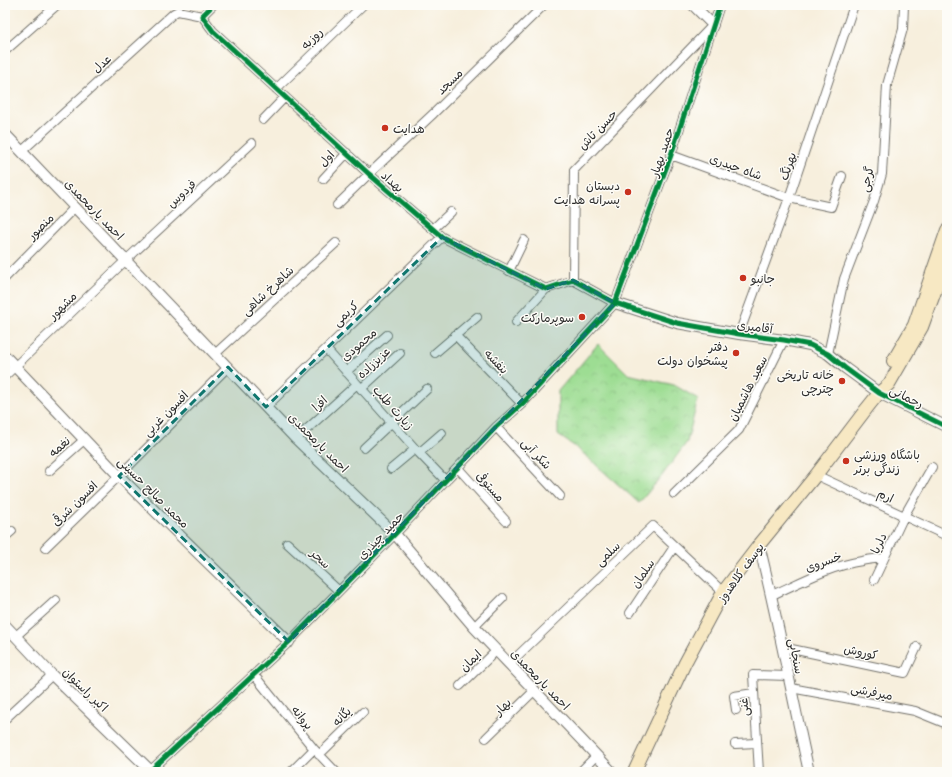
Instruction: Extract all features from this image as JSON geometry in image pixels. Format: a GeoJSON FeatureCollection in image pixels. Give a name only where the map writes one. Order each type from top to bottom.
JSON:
{"type":"FeatureCollection","features":[{"type":"Feature","properties":{"kind":"main road","name":"یوسف کلاهدوز"},"geometry":{"type":"LineString","coordinates":[[879,393],[883,380],[914,325],[947,230]]}},
{"type":"Feature","properties":{"kind":"main road","name":"یوسف کلاهدوز"},"geometry":{"type":"LineString","coordinates":[[634,772],[685,663],[723,592],[867,408],[879,393],[889,384],[922,328],[947,259]]}},
{"type":"Feature","properties":{"kind":"street"},"geometry":{"type":"LineString","coordinates":[[5,51],[57,5]]}},
{"type":"Feature","properties":{"kind":"street"},"geometry":{"type":"LineString","coordinates":[[202,16],[213,5]]}},
{"type":"Feature","properties":{"kind":"street","name":"روزبه"},"geometry":{"type":"LineString","coordinates":[[276,89],[363,5]]}},
{"type":"Feature","properties":{"kind":"street","name":"مسجد"},"geometry":{"type":"LineString","coordinates":[[337,206],[544,5]]}},
{"type":"Feature","properties":{"kind":"street"},"geometry":{"type":"LineString","coordinates":[[693,5],[713,25]]}},
{"type":"Feature","properties":{"kind":"street","name":"حمید بهیار"},"geometry":{"type":"LineString","coordinates":[[615,303],[670,155],[720,5]]}},
{"type":"Feature","properties":{"kind":"street","name":"بهرنگ"},"geometry":{"type":"LineString","coordinates":[[739,334],[789,198],[854,5]]}},
{"type":"Feature","properties":{"kind":"street","name":"گرجی"},"geometry":{"type":"LineString","coordinates":[[828,354],[844,279],[874,201],[882,174],[887,85],[903,29],[904,5]]}},
{"type":"Feature","properties":{"kind":"street","name":"عدل"},"geometry":{"type":"LineString","coordinates":[[22,151],[174,13],[178,11],[202,16]]}},
{"type":"Feature","properties":{"kind":"street","name":"بهداد"},"geometry":{"type":"LineString","coordinates":[[202,16],[213,31],[369,174],[442,237],[546,290]]}},
{"type":"Feature","properties":{"kind":"street","name":"حسن تاش"},"geometry":{"type":"LineString","coordinates":[[573,280],[574,170],[713,25]]}},
{"type":"Feature","properties":{"kind":"street"},"geometry":{"type":"LineString","coordinates":[[263,120],[285,97]]}},
{"type":"Feature","properties":{"kind":"street","name":"احمد یارمحمدی"},"geometry":{"type":"LineString","coordinates":[[5,134],[296,439],[395,534],[474,627],[612,772]]}},
{"type":"Feature","properties":{"kind":"street","name":"فردوس"},"geometry":{"type":"LineString","coordinates":[[126,260],[252,143]]}},
{"type":"Feature","properties":{"kind":"street","name":"اول"},"geometry":{"type":"LineString","coordinates":[[323,179],[347,153]]}},
{"type":"Feature","properties":{"kind":"street","name":"شاه حیدری"},"geometry":{"type":"LineString","coordinates":[[670,155],[789,198],[831,207],[842,176]]}},
{"type":"Feature","properties":{"kind":"street","name":"منصور"},"geometry":{"type":"LineString","coordinates":[[5,278],[75,207]]}},
{"type":"Feature","properties":{"kind":"street"},"geometry":{"type":"LineString","coordinates":[[433,229],[451,212]]}},
{"type":"Feature","properties":{"kind":"street","name":"کریمی"},"geometry":{"type":"LineString","coordinates":[[266,407],[442,237]]}},
{"type":"Feature","properties":{"kind":"street"},"geometry":{"type":"LineString","coordinates":[[509,272],[524,240]]}},
{"type":"Feature","properties":{"kind":"street","name":"شاهرخ شاهی"},"geometry":{"type":"LineString","coordinates":[[215,354],[336,243]]}},
{"type":"Feature","properties":{"kind":"street","name":"مشهور"},"geometry":{"type":"LineString","coordinates":[[5,376],[126,260]]}},
{"type":"Feature","properties":{"kind":"street"},"geometry":{"type":"LineString","coordinates":[[516,322],[546,290],[573,280],[615,303]]}},
{"type":"Feature","properties":{"kind":"street","name":"آقامیری"},"geometry":{"type":"LineString","coordinates":[[615,303],[677,323],[810,345],[828,354],[879,393]]}},
{"type":"Feature","properties":{"kind":"street","name":"حمید چیذری"},"geometry":{"type":"LineString","coordinates":[[149,771],[289,642],[395,534],[496,427],[522,404],[615,303]]}},
{"type":"Feature","properties":{"kind":"street"},"geometry":{"type":"LineString","coordinates":[[435,353],[476,317]]}},
{"type":"Feature","properties":{"kind":"street","name":"محمودی"},"geometry":{"type":"LineString","coordinates":[[346,372],[387,335]]}},
{"type":"Feature","properties":{"kind":"street","name":"بنفشه"},"geometry":{"type":"LineString","coordinates":[[454,335],[522,404]]}},
{"type":"Feature","properties":{"kind":"street","name":"سعید هاشمیان"},"geometry":{"type":"LineString","coordinates":[[674,494],[739,430],[784,340]]}},
{"type":"Feature","properties":{"kind":"street","name":"زیارت طلب"},"geometry":{"type":"LineString","coordinates":[[326,349],[417,451],[446,481]]}},
{"type":"Feature","properties":{"kind":"street","name":"عزیززاده"},"geometry":{"type":"LineString","coordinates":[[359,387],[400,354]]}},
{"type":"Feature","properties":{"kind":"street","name":"محمد صالح حسینی"},"geometry":{"type":"LineString","coordinates":[[5,356],[119,476],[289,642]]}},
{"type":"Feature","properties":{"kind":"street","name":"افسون غربی"},"geometry":{"type":"LineString","coordinates":[[119,476],[228,367]]}},
{"type":"Feature","properties":{"kind":"street","name":"افرا"},"geometry":{"type":"LineString","coordinates":[[296,439],[359,387]]}},
{"type":"Feature","properties":{"kind":"street"},"geometry":{"type":"LineString","coordinates":[[364,448],[427,389]]}},
{"type":"Feature","properties":{"kind":"street","name":"رحمانی"},"geometry":{"type":"LineString","coordinates":[[879,393],[947,427]]}},
{"type":"Feature","properties":{"kind":"street","name":"شکر آبی"},"geometry":{"type":"LineString","coordinates":[[496,427],[560,496]]}},
{"type":"Feature","properties":{"kind":"street"},"geometry":{"type":"LineString","coordinates":[[391,469],[442,433]]}},
{"type":"Feature","properties":{"kind":"street","name":"نغمه"},"geometry":{"type":"LineString","coordinates":[[49,471],[84,439]]}},
{"type":"Feature","properties":{"kind":"street","name":"دلریا"},"geometry":{"type":"LineString","coordinates":[[874,580],[904,516],[932,467]]}},
{"type":"Feature","properties":{"kind":"street","name":"مستوفی"},"geometry":{"type":"LineString","coordinates":[[458,468],[506,521]]}},
{"type":"Feature","properties":{"kind":"street","name":"ارم"},"geometry":{"type":"LineString","coordinates":[[816,475],[947,536]]}},
{"type":"Feature","properties":{"kind":"street","name":"افسون شرقی"},"geometry":{"type":"LineString","coordinates":[[45,548],[119,476]]}},
{"type":"Feature","properties":{"kind":"street","name":"سلمی"},"geometry":{"type":"LineString","coordinates":[[509,664],[653,526],[723,592]]}},
{"type":"Feature","properties":{"kind":"street"},"geometry":{"type":"LineString","coordinates":[[5,537],[12,531]]}},
{"type":"Feature","properties":{"kind":"street","name":"سحر"},"geometry":{"type":"LineString","coordinates":[[287,543],[339,591]]}},
{"type":"Feature","properties":{"kind":"street","name":"سنجابی"},"geometry":{"type":"LineString","coordinates":[[760,545],[809,772]]}},
{"type":"Feature","properties":{"kind":"street","name":"سلمان"},"geometry":{"type":"LineString","coordinates":[[630,613],[674,547]]}},
{"type":"Feature","properties":{"kind":"street","name":"خسروی"},"geometry":{"type":"LineString","coordinates":[[772,596],[832,569],[862,561],[884,558]]}},
{"type":"Feature","properties":{"kind":"street"},"geometry":{"type":"LineString","coordinates":[[474,627],[503,598]]}},
{"type":"Feature","properties":{"kind":"street"},"geometry":{"type":"LineString","coordinates":[[16,636],[56,600]]}},
{"type":"Feature","properties":{"kind":"street","name":"اکبر راستوان"},"geometry":{"type":"LineString","coordinates":[[5,625],[52,675],[149,771]]}},
{"type":"Feature","properties":{"kind":"street","name":"کوروش"},"geometry":{"type":"LineString","coordinates":[[782,647],[905,673],[917,647]]}},
{"type":"Feature","properties":{"kind":"street","name":"ایمان"},"geometry":{"type":"LineString","coordinates":[[460,686],[496,651]]}},
{"type":"Feature","properties":{"kind":"street"},"geometry":{"type":"LineString","coordinates":[[5,719],[52,675]]}},
{"type":"Feature","properties":{"kind":"street","name":"پروانه"},"geometry":{"type":"LineString","coordinates":[[254,675],[317,752],[336,772]]}},
{"type":"Feature","properties":{"kind":"street","name":"غنی"},"geometry":{"type":"LineString","coordinates":[[759,772],[753,675],[788,676]]}},
{"type":"Feature","properties":{"kind":"street","name":"میرفرشی"},"geometry":{"type":"LineString","coordinates":[[791,688],[915,711],[947,724]]}},
{"type":"Feature","properties":{"kind":"street","name":"بهار"},"geometry":{"type":"LineString","coordinates":[[486,738],[534,691]]}},
{"type":"Feature","properties":{"kind":"street"},"geometry":{"type":"LineString","coordinates":[[736,710],[734,696],[754,693]]}},
{"type":"Feature","properties":{"kind":"street","name":"یگانه"},"geometry":{"type":"LineString","coordinates":[[291,772],[317,752],[363,712]]}},
{"type":"Feature","properties":{"kind":"street"},"geometry":{"type":"LineString","coordinates":[[734,744],[757,743]]}},
{"type":"Feature","properties":{"kind":"street"},"geometry":{"type":"LineString","coordinates":[[580,772],[596,756]]}},
{"type":"Feature","properties":{"kind":"highlighted area"},"geometry":{"type":"Polygon","coordinates":[[[442,237],[546,289],[573,280],[615,303],[289,642],[119,476],[228,367],[266,407],[442,237]]]}},
{"type":"Feature","properties":{"kind":"green space"},"geometry":{"type":"Polygon","coordinates":[[[598,344],[628,374],[674,385],[698,399],[687,442],[661,477],[639,503],[577,448],[558,435],[558,391],[598,344]]]}},
{"type":"Feature","properties":{"kind":"cycle path"},"geometry":{"type":"LineString","coordinates":[[213,5],[202,16],[213,31],[369,174],[442,237],[546,289],[573,280],[615,303],[677,323],[810,345],[828,354],[879,393],[947,427]]}},
{"type":"Feature","properties":{"kind":"cycle path"},"geometry":{"type":"LineString","coordinates":[[149,772],[289,642],[395,534],[496,427],[522,404],[615,303],[671,155],[720,5]]}},
{"type":"Feature","properties":{"kind":"place","name":"هدایت"},"geometry":{"type":"Point","coordinates":[385,128]}},
{"type":"Feature","properties":{"kind":"place","name":"دبستان پسرانه هدایت"},"geometry":{"type":"Point","coordinates":[628,192]}},
{"type":"Feature","properties":{"kind":"place","name":"جانبو"},"geometry":{"type":"Point","coordinates":[743,278]}},
{"type":"Feature","properties":{"kind":"place","name":"سوپرمارکت"},"geometry":{"type":"Point","coordinates":[582,317]}},
{"type":"Feature","properties":{"kind":"place","name":"دفتر پیشخوان دولت"},"geometry":{"type":"Point","coordinates":[736,353]}},
{"type":"Feature","properties":{"kind":"place","name":"خانه تاریخی چترچی"},"geometry":{"type":"Point","coordinates":[842,381]}},
{"type":"Feature","properties":{"kind":"place","name":"باشگاه ورزشی زندگی برتر"},"geometry":{"type":"Point","coordinates":[846,461]}}]}
